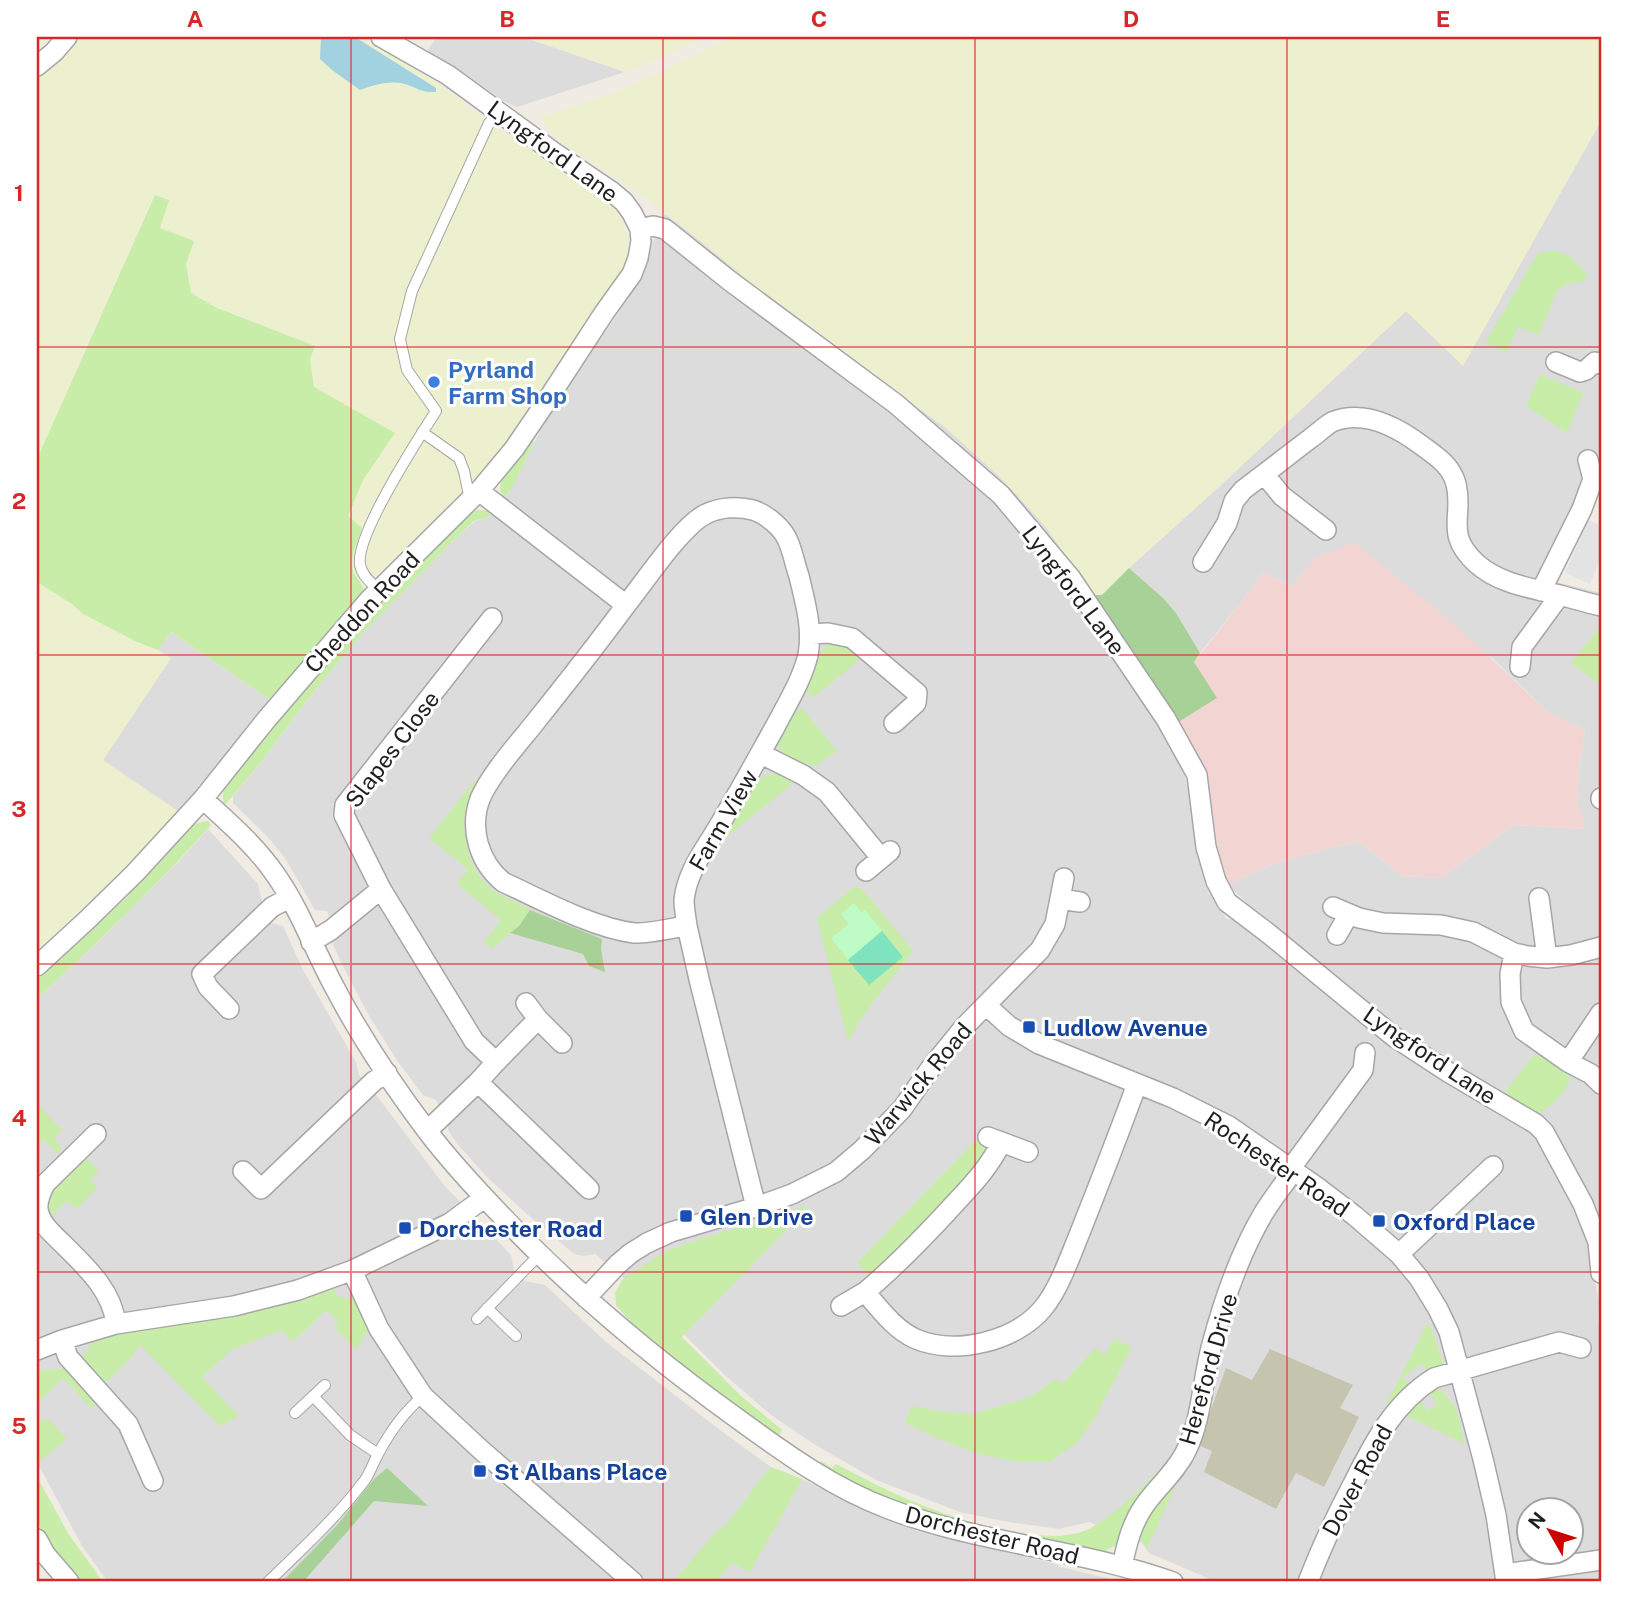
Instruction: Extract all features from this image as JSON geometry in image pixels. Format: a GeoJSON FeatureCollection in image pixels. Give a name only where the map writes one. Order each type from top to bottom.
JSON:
{"type":"FeatureCollection","features":[{"type":"Feature","properties":{"kind":"street"},"geometry":{"type":"LineString","coordinates":[[37,66],[67,37]]}},
{"type":"Feature","properties":{"kind":"street","name":"Lyngford Lane"},"geometry":{"type":"LineString","coordinates":[[381,37],[448,75],[611,191],[624,202],[640,229],[653,226],[665,229],[730,281],[896,404],[1001,495],[1070,577],[1173,732],[1197,775],[1206,847],[1216,881],[1227,902],[1393,1037],[1544,1132],[1583,1205],[1598,1242],[1601,1273]]}},
{"type":"Feature","properties":{"kind":"street","name":"Cheddon Road"},"geometry":{"type":"LineString","coordinates":[[37,966],[135,873],[202,799],[320,656],[379,591],[475,495],[514,449],[632,274],[638,258],[640,229]]}},
{"type":"Feature","properties":{"kind":"street"},"geometry":{"type":"LineString","coordinates":[[1556,362],[1580,372],[1595,362],[1601,365]]}},
{"type":"Feature","properties":{"kind":"street"},"geometry":{"type":"LineString","coordinates":[[1203,562],[1227,523],[1234,500],[1243,490],[1332,423],[1350,418],[1369,419],[1402,431],[1445,463],[1457,486],[1458,537],[1477,564],[1495,577],[1601,606]]}},
{"type":"Feature","properties":{"kind":"street"},"geometry":{"type":"LineString","coordinates":[[1520,667],[1522,647],[1550,593],[1593,480],[1588,460]]}},
{"type":"Feature","properties":{"kind":"street"},"geometry":{"type":"LineString","coordinates":[[1265,474],[1282,496],[1326,530]]}},
{"type":"Feature","properties":{"kind":"street"},"geometry":{"type":"LineString","coordinates":[[475,495],[626,605]]}},
{"type":"Feature","properties":{"kind":"street","name":"Farm View"},"geometry":{"type":"LineString","coordinates":[[746,509],[756,511],[767,518],[786,537],[808,614],[810,635],[808,654],[801,675],[761,754],[692,870],[684,902],[687,926],[636,933],[617,930],[589,921],[503,882],[487,866],[475,827],[481,798],[488,785],[626,605],[696,520],[715,511],[746,509]]}},
{"type":"Feature","properties":{"kind":"street","name":"Slapes Close"},"geometry":{"type":"LineString","coordinates":[[492,618],[345,805],[344,815],[380,889],[474,1041],[496,1062]]}},
{"type":"Feature","properties":{"kind":"street"},"geometry":{"type":"LineString","coordinates":[[810,635],[828,633],[852,638],[922,692],[916,703],[894,723]]}},
{"type":"Feature","properties":{"kind":"street"},"geometry":{"type":"LineString","coordinates":[[761,754],[803,775],[827,792],[879,860]]}},
{"type":"Feature","properties":{"kind":"street","name":"Dorchester Road"},"geometry":{"type":"LineString","coordinates":[[202,799],[254,848],[276,875],[336,991],[387,1073],[450,1159],[539,1255],[693,1387],[836,1486],[888,1509],[945,1527],[1122,1566],[1173,1582]]}},
{"type":"Feature","properties":{"kind":"street","name":"Warwick Road"},"geometry":{"type":"LineString","coordinates":[[586,1298],[618,1264],[647,1243],[671,1232],[792,1194],[836,1172],[862,1150],[902,1109],[965,1026],[1040,950],[1055,924],[1064,878]]}},
{"type":"Feature","properties":{"kind":"street"},"geometry":{"type":"LineString","coordinates":[[311,942],[331,930],[380,889]]}},
{"type":"Feature","properties":{"kind":"street"},"geometry":{"type":"LineString","coordinates":[[1539,896],[1547,958]]}},
{"type":"Feature","properties":{"kind":"street"},"geometry":{"type":"LineString","coordinates":[[229,1009],[208,987],[202,974],[272,906],[289,898]]}},
{"type":"Feature","properties":{"kind":"street"},"geometry":{"type":"LineString","coordinates":[[1060,899],[1080,902]]}},
{"type":"Feature","properties":{"kind":"street"},"geometry":{"type":"LineString","coordinates":[[1337,935],[1341,910],[1359,918],[1383,923],[1441,925],[1473,932],[1514,953],[1547,958],[1601,947]]}},
{"type":"Feature","properties":{"kind":"street"},"geometry":{"type":"LineString","coordinates":[[687,926],[756,1207]]}},
{"type":"Feature","properties":{"kind":"street"},"geometry":{"type":"LineString","coordinates":[[1514,953],[1510,974],[1511,1002],[1524,1031],[1568,1062],[1591,1074],[1601,1084]]}},
{"type":"Feature","properties":{"kind":"street"},"geometry":{"type":"LineString","coordinates":[[526,1003],[562,1043]]}},
{"type":"Feature","properties":{"kind":"street","name":"Rochester Road"},"geometry":{"type":"LineString","coordinates":[[986,1006],[1009,1026],[1039,1044],[1173,1098],[1251,1140],[1355,1216],[1399,1254],[1419,1278],[1449,1332],[1482,1454],[1506,1578]]}},
{"type":"Feature","properties":{"kind":"street"},"geometry":{"type":"LineString","coordinates":[[1568,1062],[1601,1013]]}},
{"type":"Feature","properties":{"kind":"street"},"geometry":{"type":"LineString","coordinates":[[428,1131],[538,1019]]}},
{"type":"Feature","properties":{"kind":"street","name":"Hereford Drive"},"geometry":{"type":"LineString","coordinates":[[1122,1566],[1130,1531],[1144,1506],[1185,1453],[1196,1426],[1210,1352],[1224,1303],[1244,1251],[1292,1169],[1363,1070],[1365,1053]]}},
{"type":"Feature","properties":{"kind":"street"},"geometry":{"type":"LineString","coordinates":[[243,1171],[266,1194],[374,1080],[387,1073]]}},
{"type":"Feature","properties":{"kind":"street"},"geometry":{"type":"LineString","coordinates":[[478,1082],[589,1189]]}},
{"type":"Feature","properties":{"kind":"street"},"geometry":{"type":"LineString","coordinates":[[865,1292],[892,1323],[916,1339],[943,1346],[977,1344],[1005,1337],[1025,1324],[1044,1307],[1057,1284],[1080,1233],[1138,1084]]}},
{"type":"Feature","properties":{"kind":"street"},"geometry":{"type":"LineString","coordinates":[[96,1134],[73,1144],[40,1194],[37,1206],[47,1229],[93,1275],[108,1296],[116,1324]]}},
{"type":"Feature","properties":{"kind":"street"},"geometry":{"type":"LineString","coordinates":[[841,1307],[865,1292],[899,1262],[979,1178],[993,1159],[994,1140],[1028,1152]]}},
{"type":"Feature","properties":{"kind":"street"},"geometry":{"type":"LineString","coordinates":[[1399,1254],[1493,1166]]}},
{"type":"Feature","properties":{"kind":"street"},"geometry":{"type":"LineString","coordinates":[[37,1350],[116,1324],[234,1306],[298,1290],[353,1270],[450,1223],[484,1198]]}},
{"type":"Feature","properties":{"kind":"street"},"geometry":{"type":"LineString","coordinates":[[353,1270],[379,1329],[424,1396],[480,1449],[633,1582]]}},
{"type":"Feature","properties":{"kind":"street"},"geometry":{"type":"LineString","coordinates":[[62,1340],[68,1357],[128,1424],[153,1481]]}},
{"type":"Feature","properties":{"kind":"street","name":"Dover Road"},"geometry":{"type":"LineString","coordinates":[[1308,1582],[1327,1534],[1375,1439],[1389,1418],[1419,1388],[1434,1378],[1559,1342],[1581,1348]]}},
{"type":"Feature","properties":{"kind":"street"},"geometry":{"type":"LineString","coordinates":[[37,1539],[45,1554],[69,1582]]}},
{"type":"Feature","properties":{"kind":"street"},"geometry":{"type":"LineString","coordinates":[[1506,1578],[1601,1560]]}},
{"type":"Feature","properties":{"kind":"lane"},"geometry":{"type":"LineString","coordinates":[[379,591],[362,573],[359,562],[364,540],[399,469],[436,411],[407,370],[400,339],[412,291],[489,123],[500,112]]}},
{"type":"Feature","properties":{"kind":"lane"},"geometry":{"type":"LineString","coordinates":[[422,432],[459,458],[467,489],[475,495]]}},
{"type":"Feature","properties":{"kind":"lane"},"geometry":{"type":"LineString","coordinates":[[477,1319],[539,1255]]}},
{"type":"Feature","properties":{"kind":"lane"},"geometry":{"type":"LineString","coordinates":[[487,1308],[516,1336]]}},
{"type":"Feature","properties":{"kind":"lane"},"geometry":{"type":"LineString","coordinates":[[295,1413],[325,1385]]}},
{"type":"Feature","properties":{"kind":"lane"},"geometry":{"type":"LineString","coordinates":[[313,1396],[350,1435],[378,1454]]}},
{"type":"Feature","properties":{"kind":"lane"},"geometry":{"type":"LineString","coordinates":[[268,1582],[352,1497],[403,1416],[424,1396]]}},
{"type":"Feature","properties":{"kind":"shaded area"},"geometry":{"type":"Polygon","coordinates":[[[77,37],[365,37],[448,90],[481,117],[603,195],[624,223],[627,252],[624,266],[511,440],[474,482],[365,593],[363,584],[355,575],[351,564],[362,528],[348,517],[363,480],[395,433],[314,387],[309,359],[315,346],[217,308],[191,293],[186,264],[160,227],[169,200],[154,195],[37,459],[37,78],[64,54],[77,37]]]}},
{"type":"Feature","properties":{"kind":"shaded area"},"geometry":{"type":"Polygon","coordinates":[[[437,37],[523,37],[625,72],[517,107],[503,101],[459,69],[427,51],[437,37]]]}},
{"type":"Feature","properties":{"kind":"shaded area"},"geometry":{"type":"Polygon","coordinates":[[[523,37],[703,37],[625,72],[523,37]]]}},
{"type":"Feature","properties":{"kind":"shaded area"},"geometry":{"type":"Polygon","coordinates":[[[733,37],[1601,37],[1601,121],[1463,366],[1406,311],[1102,595],[1093,595],[1045,526],[1000,477],[946,428],[779,306],[644,197],[569,148],[547,129],[542,114],[552,114],[625,88],[733,37]]]}},
{"type":"Feature","properties":{"kind":"shaded area"},"geometry":{"type":"Polygon","coordinates":[[[1601,121],[1601,481],[1556,582],[1601,593],[1601,1225],[1552,1124],[1545,1117],[1466,1074],[1386,1020],[1307,960],[1228,885],[1274,863],[1358,841],[1402,876],[1441,878],[1513,825],[1584,829],[1577,806],[1585,730],[1548,712],[1492,658],[1316,557],[1291,587],[1263,572],[1200,653],[1176,613],[1129,568],[1406,311],[1463,365],[1601,121]]]}},
{"type":"Feature","properties":{"kind":"shaded area"},"geometry":{"type":"Polygon","coordinates":[[[665,214],[946,428],[1000,477],[1045,526],[1093,595],[1183,768],[1207,879],[1226,919],[1242,920],[1397,1046],[1464,1093],[1504,1114],[1544,1144],[1586,1230],[1599,1303],[1601,1582],[1217,1582],[1149,1553],[1142,1543],[1089,1522],[1059,1529],[1002,1521],[960,1512],[876,1480],[771,1415],[726,1376],[645,1296],[595,1254],[574,1254],[488,1178],[458,1145],[449,1132],[436,1100],[423,1095],[398,1062],[368,1014],[332,942],[336,934],[327,911],[315,910],[285,858],[233,803],[233,796],[360,636],[450,544],[475,521],[488,517],[508,494],[565,388],[629,298],[665,214]]]}},
{"type":"Feature","properties":{"kind":"shaded area"},"geometry":{"type":"Polygon","coordinates":[[[1601,516],[1601,556],[1590,584],[1565,573],[1588,520],[1598,524],[1601,516]]]}},
{"type":"Feature","properties":{"kind":"shaded area"},"geometry":{"type":"Polygon","coordinates":[[[1354,542],[1461,630],[1548,712],[1585,730],[1577,806],[1583,814],[1584,829],[1513,825],[1441,878],[1402,876],[1358,841],[1274,863],[1228,885],[1217,845],[1208,776],[1177,723],[1216,699],[1194,662],[1263,572],[1291,587],[1316,557],[1354,542]]]}},
{"type":"Feature","properties":{"kind":"shaded area"},"geometry":{"type":"Polygon","coordinates":[[[37,582],[83,614],[171,658],[103,760],[179,812],[110,883],[37,950],[37,582]]]}},
{"type":"Feature","properties":{"kind":"shaded area"},"geometry":{"type":"Polygon","coordinates":[[[171,632],[269,699],[212,774],[179,812],[102,760],[170,659],[158,650],[171,632]]]}},
{"type":"Feature","properties":{"kind":"shaded area"},"geometry":{"type":"Polygon","coordinates":[[[208,829],[258,884],[267,922],[283,926],[303,970],[356,1062],[359,1075],[443,1184],[511,1255],[514,1270],[525,1281],[545,1285],[606,1342],[771,1467],[920,1532],[1053,1563],[1119,1582],[108,1582],[82,1546],[37,1462],[37,999],[102,938],[208,829]]]}},
{"type":"Feature","properties":{"kind":"shaded area"},"geometry":{"type":"Polygon","coordinates":[[[1270,1349],[1353,1385],[1340,1408],[1359,1417],[1324,1487],[1296,1473],[1276,1509],[1204,1472],[1212,1451],[1198,1445],[1226,1368],[1252,1380],[1270,1349]]]}},
{"type":"Feature","properties":{"kind":"green space"},"geometry":{"type":"Polygon","coordinates":[[[155,195],[169,200],[160,228],[194,241],[186,264],[191,293],[217,308],[315,346],[310,359],[314,387],[395,433],[363,480],[348,516],[362,528],[354,550],[352,568],[365,593],[269,699],[171,632],[158,650],[83,614],[37,582],[37,459],[155,195]]]}},
{"type":"Feature","properties":{"kind":"green space"},"geometry":{"type":"Polygon","coordinates":[[[1554,251],[1569,256],[1576,262],[1587,275],[1584,281],[1565,285],[1557,291],[1539,335],[1518,327],[1507,352],[1485,343],[1538,253],[1554,251]]]}},
{"type":"Feature","properties":{"kind":"green space"},"geometry":{"type":"Polygon","coordinates":[[[1540,374],[1583,393],[1567,433],[1526,406],[1540,374]]]}},
{"type":"Feature","properties":{"kind":"green space"},"geometry":{"type":"Polygon","coordinates":[[[532,439],[534,442],[504,499],[500,490],[501,479],[532,439]]]}},
{"type":"Feature","properties":{"kind":"green space"},"geometry":{"type":"Polygon","coordinates":[[[478,510],[493,511],[488,517],[474,521],[360,636],[224,806],[223,791],[228,777],[317,671],[329,663],[334,648],[466,515],[478,510]]]}},
{"type":"Feature","properties":{"kind":"green space"},"geometry":{"type":"Polygon","coordinates":[[[1129,568],[1176,613],[1200,653],[1194,662],[1217,698],[1177,723],[1093,595],[1102,595],[1129,568]]]}},
{"type":"Feature","properties":{"kind":"green space"},"geometry":{"type":"Polygon","coordinates":[[[1601,626],[1601,685],[1571,663],[1601,626]]]}},
{"type":"Feature","properties":{"kind":"green space"},"geometry":{"type":"Polygon","coordinates":[[[841,642],[862,654],[859,660],[813,698],[805,688],[821,652],[829,645],[841,642]]]}},
{"type":"Feature","properties":{"kind":"green space"},"geometry":{"type":"Polygon","coordinates":[[[802,708],[837,751],[815,766],[792,758],[774,742],[784,722],[802,708]]]}},
{"type":"Feature","properties":{"kind":"green space"},"geometry":{"type":"Polygon","coordinates":[[[774,773],[792,782],[791,785],[720,842],[754,781],[774,773]]]}},
{"type":"Feature","properties":{"kind":"green space"},"geometry":{"type":"Polygon","coordinates":[[[476,779],[465,815],[466,839],[472,861],[477,872],[492,889],[530,910],[519,926],[492,949],[484,942],[501,920],[457,884],[468,869],[429,838],[476,779]]]}},
{"type":"Feature","properties":{"kind":"green space"},"geometry":{"type":"Polygon","coordinates":[[[208,821],[211,825],[169,870],[37,999],[37,980],[129,895],[129,888],[186,827],[208,821]]]}},
{"type":"Feature","properties":{"kind":"green space"},"geometry":{"type":"Polygon","coordinates":[[[854,887],[860,888],[870,898],[913,951],[867,1010],[848,1041],[817,918],[854,887]]]}},
{"type":"Feature","properties":{"kind":"green space"},"geometry":{"type":"Polygon","coordinates":[[[854,903],[862,913],[865,910],[882,931],[848,960],[831,938],[849,924],[841,914],[854,903]]]}},
{"type":"Feature","properties":{"kind":"green space"},"geometry":{"type":"Polygon","coordinates":[[[530,910],[602,939],[605,972],[589,966],[583,954],[510,933],[519,926],[530,910]]]}},
{"type":"Feature","properties":{"kind":"green space"},"geometry":{"type":"Polygon","coordinates":[[[882,931],[903,957],[869,985],[848,960],[882,931]]]}},
{"type":"Feature","properties":{"kind":"green space"},"geometry":{"type":"Polygon","coordinates":[[[1535,1053],[1570,1074],[1567,1087],[1538,1115],[1502,1096],[1535,1053]]]}},
{"type":"Feature","properties":{"kind":"green space"},"geometry":{"type":"Polygon","coordinates":[[[38,1105],[62,1130],[54,1139],[60,1146],[59,1155],[44,1140],[37,1147],[38,1105]]]}},
{"type":"Feature","properties":{"kind":"green space"},"geometry":{"type":"Polygon","coordinates":[[[981,1139],[991,1152],[872,1277],[857,1263],[976,1140],[981,1139]]]}},
{"type":"Feature","properties":{"kind":"green space"},"geometry":{"type":"Polygon","coordinates":[[[85,1157],[99,1171],[90,1179],[98,1187],[76,1209],[67,1201],[50,1217],[47,1199],[51,1190],[85,1157]]]}},
{"type":"Feature","properties":{"kind":"green space"},"geometry":{"type":"Polygon","coordinates":[[[803,1206],[807,1209],[682,1337],[740,1395],[782,1430],[778,1437],[633,1325],[616,1305],[615,1293],[622,1280],[668,1250],[725,1231],[763,1222],[803,1206]]]}},
{"type":"Feature","properties":{"kind":"green space"},"geometry":{"type":"Polygon","coordinates":[[[334,1285],[337,1295],[347,1299],[358,1296],[408,1381],[403,1385],[368,1333],[356,1350],[334,1327],[339,1322],[326,1310],[293,1342],[281,1330],[231,1350],[202,1377],[239,1416],[220,1426],[140,1345],[129,1360],[103,1385],[81,1361],[94,1338],[211,1319],[334,1285]]]}},
{"type":"Feature","properties":{"kind":"green space"},"geometry":{"type":"Polygon","coordinates":[[[1427,1324],[1443,1361],[1441,1366],[1430,1373],[1421,1364],[1403,1377],[1410,1386],[1390,1407],[1386,1405],[1427,1324]]]}},
{"type":"Feature","properties":{"kind":"green space"},"geometry":{"type":"Polygon","coordinates":[[[1114,1339],[1132,1347],[1098,1414],[1077,1443],[1049,1462],[1017,1462],[979,1454],[905,1423],[911,1406],[973,1414],[1030,1397],[1056,1379],[1062,1384],[1095,1348],[1105,1355],[1114,1339]]]}},
{"type":"Feature","properties":{"kind":"green space"},"geometry":{"type":"Polygon","coordinates":[[[67,1368],[95,1402],[92,1409],[63,1378],[37,1404],[37,1371],[67,1368]]]}},
{"type":"Feature","properties":{"kind":"green space"},"geometry":{"type":"Polygon","coordinates":[[[1441,1389],[1456,1408],[1465,1444],[1405,1415],[1420,1400],[1428,1411],[1437,1404],[1429,1392],[1441,1389]]]}},
{"type":"Feature","properties":{"kind":"green space"},"geometry":{"type":"Polygon","coordinates":[[[37,1415],[43,1422],[47,1418],[67,1439],[37,1463],[37,1415]]]}},
{"type":"Feature","properties":{"kind":"green space"},"geometry":{"type":"Polygon","coordinates":[[[1170,1458],[1173,1460],[1120,1540],[1103,1552],[1058,1541],[1034,1540],[970,1527],[874,1494],[818,1465],[821,1461],[832,1468],[836,1464],[897,1494],[960,1519],[1015,1532],[1055,1536],[1074,1534],[1095,1526],[1130,1499],[1170,1458]]]}},
{"type":"Feature","properties":{"kind":"green space"},"geometry":{"type":"Polygon","coordinates":[[[771,1467],[802,1479],[750,1572],[732,1563],[716,1582],[673,1582],[718,1529],[724,1528],[771,1467]]]}},
{"type":"Feature","properties":{"kind":"green space"},"geometry":{"type":"Polygon","coordinates":[[[387,1468],[428,1506],[374,1501],[303,1582],[282,1582],[338,1524],[374,1479],[387,1468]]]}},
{"type":"Feature","properties":{"kind":"green space"},"geometry":{"type":"Polygon","coordinates":[[[1181,1473],[1147,1549],[1139,1536],[1148,1512],[1181,1473]]]}},
{"type":"Feature","properties":{"kind":"green space"},"geometry":{"type":"Polygon","coordinates":[[[37,1477],[68,1533],[103,1582],[79,1582],[51,1546],[37,1517],[37,1477]]]}},
{"type":"Feature","properties":{"kind":"water"},"geometry":{"type":"Polygon","coordinates":[[[321,37],[355,37],[436,88],[436,92],[396,83],[360,90],[320,59],[321,37]]]}},
{"type":"Feature","properties":{"kind":"place","name":"Pyrland Farm Shop"},"geometry":{"type":"Point","coordinates":[434,382]}},
{"type":"Feature","properties":{"kind":"place","name":"Ludlow Avenue"},"geometry":{"type":"Point","coordinates":[1029,1027]}},
{"type":"Feature","properties":{"kind":"place","name":"Glen Drive"},"geometry":{"type":"Point","coordinates":[686,1216]}},
{"type":"Feature","properties":{"kind":"place","name":"Oxford Place"},"geometry":{"type":"Point","coordinates":[1379,1221]}},
{"type":"Feature","properties":{"kind":"place","name":"Dorchester Road"},"geometry":{"type":"Point","coordinates":[405,1228]}},
{"type":"Feature","properties":{"kind":"place","name":"St Albans Place"},"geometry":{"type":"Point","coordinates":[480,1471]}}]}
